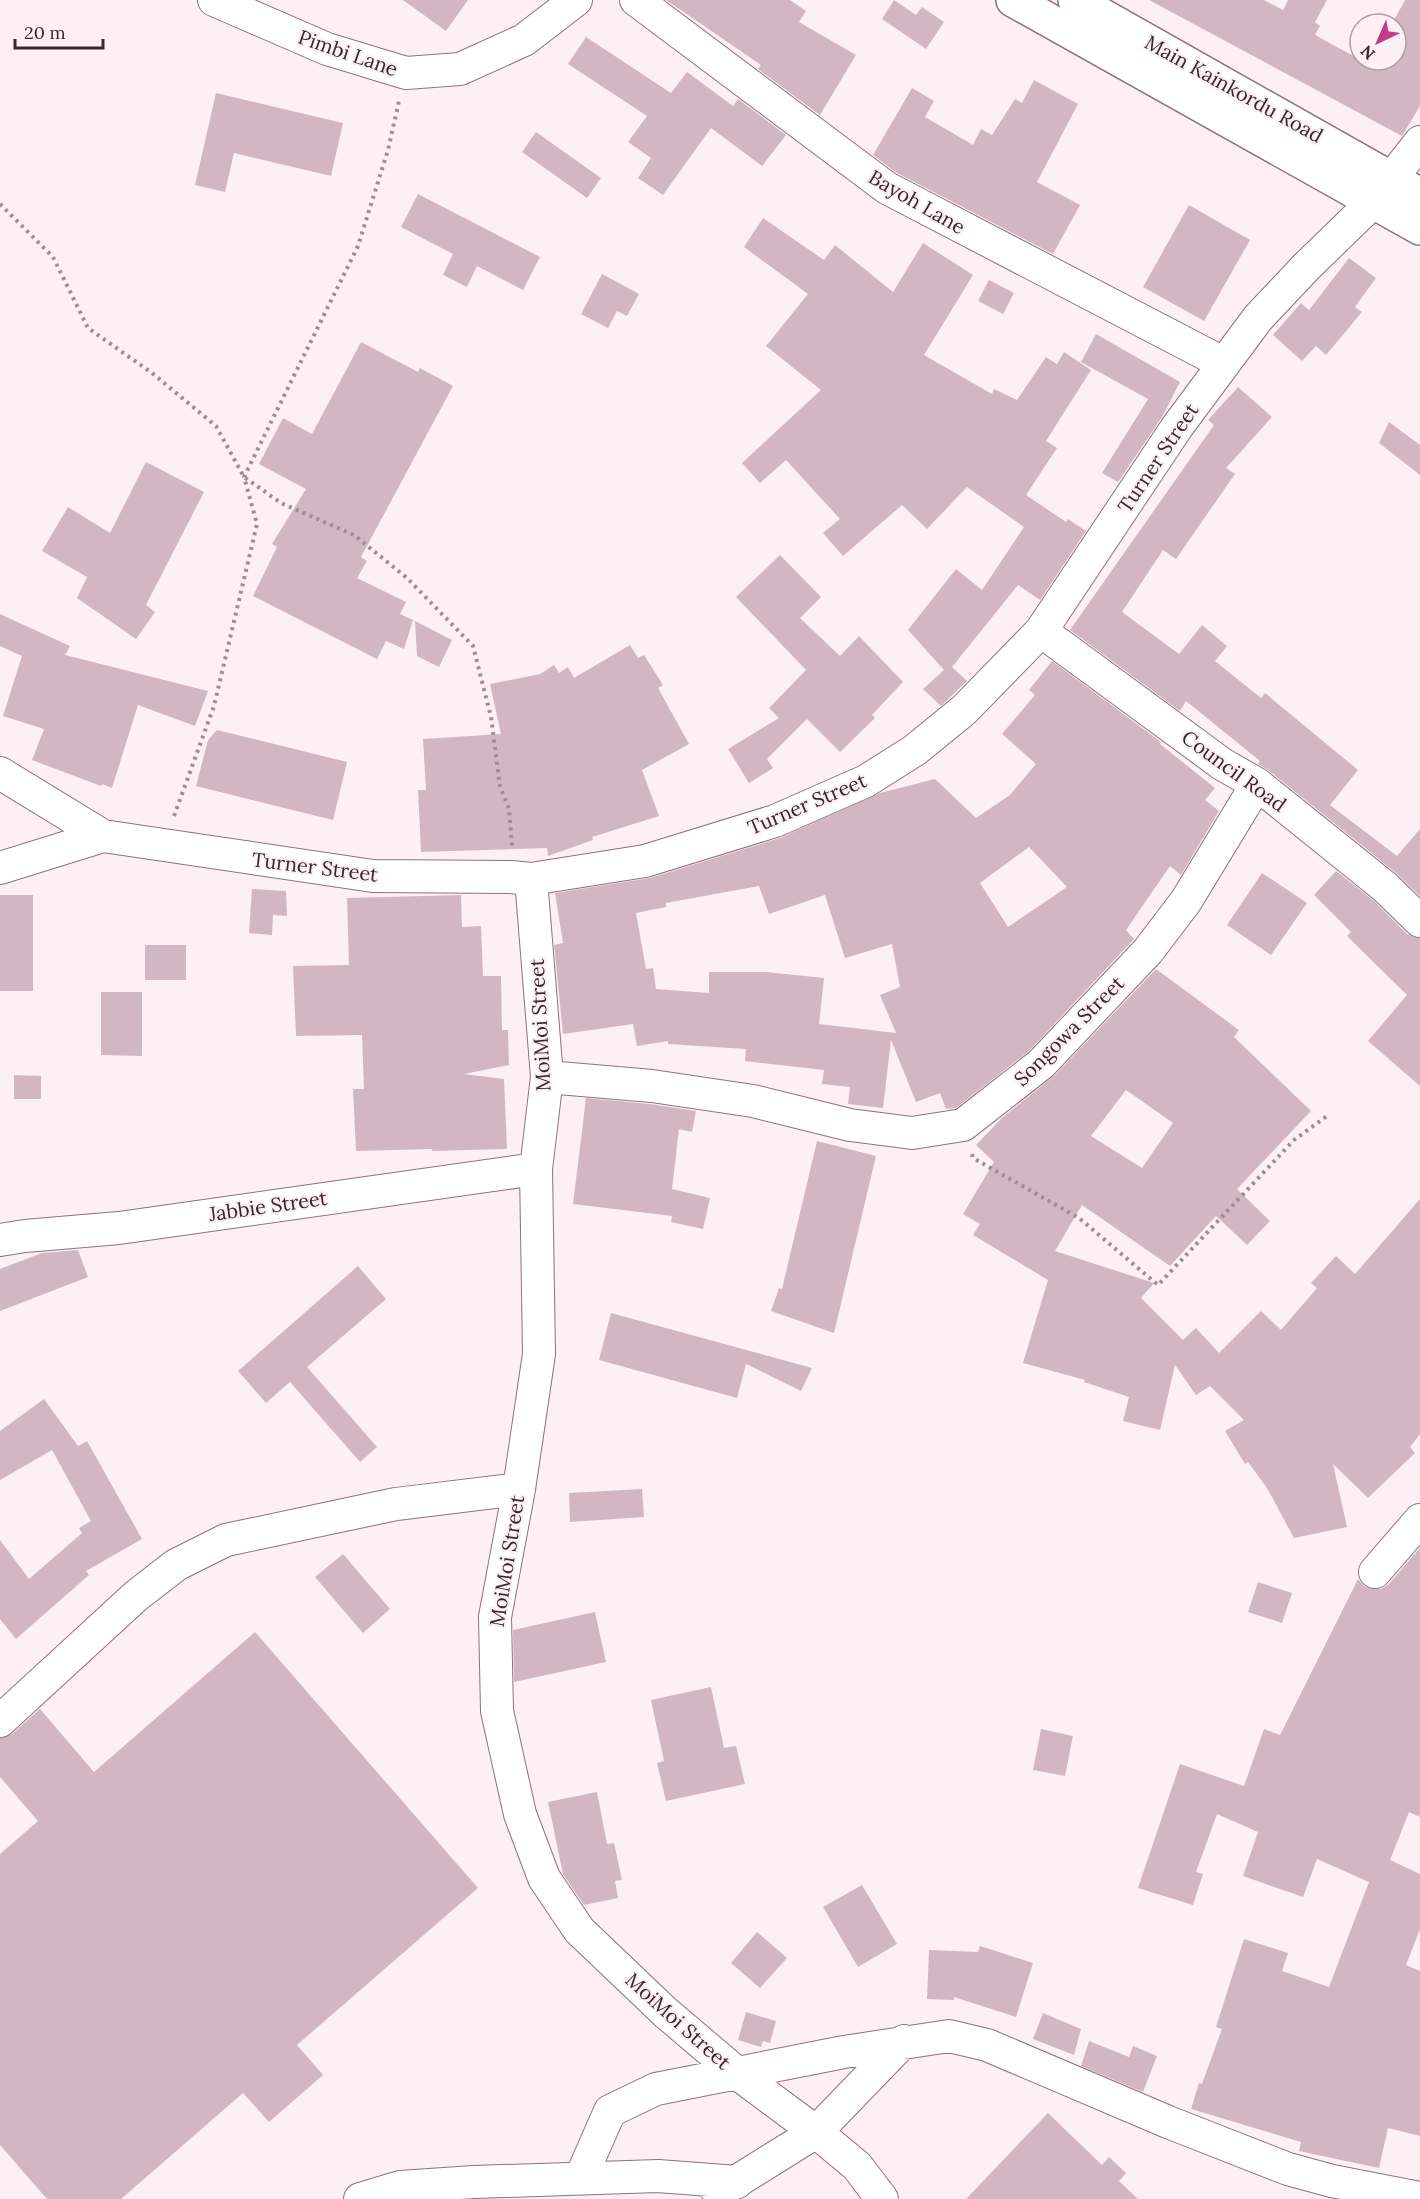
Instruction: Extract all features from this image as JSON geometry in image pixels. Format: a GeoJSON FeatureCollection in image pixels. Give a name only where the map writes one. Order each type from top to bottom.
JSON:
{"type":"FeatureCollection","features":[{"type":"Feature","properties":{"kind":"main road"},"geometry":{"type":"LineString","coordinates":[[1013,0],[1382,190],[1420,195]]}},
{"type":"Feature","properties":{"kind":"main road","name":"Main Kainkordu Road"},"geometry":{"type":"LineString","coordinates":[[1075,0],[1382,190],[1420,228]]}},
{"type":"Feature","properties":{"kind":"street","name":"Pimbi Lane"},"geometry":{"type":"LineString","coordinates":[[214,0],[327,49],[406,73],[460,69],[524,40],[576,0]]}},
{"type":"Feature","properties":{"kind":"street","name":"Bayoh Lane"},"geometry":{"type":"LineString","coordinates":[[636,0],[887,188],[1223,363]]}},
{"type":"Feature","properties":{"kind":"street","name":"Turner Street"},"geometry":{"type":"LineString","coordinates":[[0,773],[103,836],[373,876],[521,878],[645,861],[776,821],[866,781],[915,750],[964,710],[1041,631],[1177,427],[1223,363],[1258,318],[1382,190],[1420,142]]}},
{"type":"Feature","properties":{"kind":"street","name":"Council Road"},"geometry":{"type":"LineString","coordinates":[[1041,631],[1222,764],[1257,784],[1384,887],[1420,921]]}},
{"type":"Feature","properties":{"kind":"street","name":"Songowa Street"},"geometry":{"type":"LineString","coordinates":[[547,1077],[652,1086],[753,1101],[850,1125],[912,1133],[963,1125],[1041,1064],[1148,951],[1186,902],[1257,784]]}},
{"type":"Feature","properties":{"kind":"street"},"geometry":{"type":"LineString","coordinates":[[0,868],[103,836]]}},
{"type":"Feature","properties":{"kind":"street","name":"MoiMoi Street"},"geometry":{"type":"LineString","coordinates":[[521,878],[547,1077],[536,1168],[539,1354],[519,1489],[495,1617],[497,1711],[520,1814],[544,1878],[579,1930],[665,2012],[738,2074],[816,2132],[857,2166],[882,2199]]}},
{"type":"Feature","properties":{"kind":"street","name":"Jabbie Street"},"geometry":{"type":"LineString","coordinates":[[0,1240],[119,1228],[536,1168]]}},
{"type":"Feature","properties":{"kind":"street"},"geometry":{"type":"LineString","coordinates":[[0,1721],[136,1596],[176,1565],[226,1540],[396,1504],[519,1489]]}},
{"type":"Feature","properties":{"kind":"street"},"geometry":{"type":"LineString","coordinates":[[1375,1572],[1420,1520]]}},
{"type":"Feature","properties":{"kind":"street"},"geometry":{"type":"LineString","coordinates":[[581,2177],[610,2111],[656,2089],[904,2041],[949,2036],[987,2045],[1168,2122],[1288,2169],[1332,2181],[1420,2198]]}},
{"type":"Feature","properties":{"kind":"street"},"geometry":{"type":"LineString","coordinates":[[707,2199],[816,2132],[904,2041]]}},
{"type":"Feature","properties":{"kind":"street"},"geometry":{"type":"LineString","coordinates":[[360,2199],[400,2187],[581,2177],[658,2175],[736,2182]]}},
{"type":"Feature","properties":{"kind":"path"},"geometry":{"type":"LineString","coordinates":[[244,477],[358,246],[388,150],[406,73]]}},
{"type":"Feature","properties":{"kind":"path"},"geometry":{"type":"LineString","coordinates":[[0,204],[53,257],[88,328],[152,373],[216,426],[244,477],[257,524],[214,706],[163,844]]}},
{"type":"Feature","properties":{"kind":"path"},"geometry":{"type":"LineString","coordinates":[[244,477],[280,503],[354,536],[407,578],[472,646],[491,717],[500,786],[509,809],[521,878]]}},
{"type":"Feature","properties":{"kind":"path"},"geometry":{"type":"LineString","coordinates":[[963,1125],[974,1158],[1078,1218],[1158,1285],[1294,1140],[1327,1116]]}},
{"type":"Feature","properties":{"kind":"building"},"geometry":{"type":"Polygon","coordinates":[[[403,0],[468,0],[446,31],[403,0]]]}},
{"type":"Feature","properties":{"kind":"building"},"geometry":{"type":"Polygon","coordinates":[[[666,0],[790,0],[806,11],[799,22],[856,55],[820,115],[758,69],[761,65],[666,0]]]}},
{"type":"Feature","properties":{"kind":"building"},"geometry":{"type":"Polygon","coordinates":[[[894,0],[916,15],[922,7],[944,22],[926,49],[882,19],[894,0]]]}},
{"type":"Feature","properties":{"kind":"building"},"geometry":{"type":"Polygon","coordinates":[[[1149,0],[1264,0],[1283,10],[1288,0],[1327,0],[1315,22],[1320,26],[1315,35],[1348,53],[1348,72],[1408,72],[1408,12],[1398,12],[1405,0],[1420,0],[1420,106],[1402,136],[1149,0]]]}},
{"type":"Feature","properties":{"kind":"building"},"geometry":{"type":"Polygon","coordinates":[[[586,37],[671,93],[687,72],[733,106],[738,99],[786,135],[762,166],[711,128],[663,195],[638,178],[651,158],[628,142],[647,116],[568,64],[586,37]]]}},
{"type":"Feature","properties":{"kind":"building"},"geometry":{"type":"Polygon","coordinates":[[[1034,80],[1078,104],[1037,182],[1080,205],[1053,254],[897,173],[873,155],[912,88],[934,101],[925,117],[973,145],[981,129],[992,135],[1015,99],[1022,103],[1034,80]]]}},
{"type":"Feature","properties":{"kind":"building"},"geometry":{"type":"Polygon","coordinates":[[[216,93],[343,123],[331,176],[234,153],[225,192],[195,185],[216,93]]]}},
{"type":"Feature","properties":{"kind":"building"},"geometry":{"type":"Polygon","coordinates":[[[536,132],[601,178],[587,198],[522,152],[536,132]]]}},
{"type":"Feature","properties":{"kind":"building"},"geometry":{"type":"Polygon","coordinates":[[[418,194],[540,257],[523,290],[477,266],[467,287],[443,275],[453,254],[401,227],[418,194]]]}},
{"type":"Feature","properties":{"kind":"building"},"geometry":{"type":"Polygon","coordinates":[[[1189,205],[1250,240],[1204,321],[1143,287],[1189,205]]]}},
{"type":"Feature","properties":{"kind":"building"},"geometry":{"type":"Polygon","coordinates":[[[763,218],[824,260],[835,245],[893,292],[923,243],[973,275],[924,355],[992,394],[994,389],[1017,400],[1046,357],[1057,364],[1064,352],[1091,370],[1046,441],[1057,448],[1026,495],[1066,522],[1068,519],[1086,531],[1040,600],[1018,585],[952,667],[967,681],[941,706],[923,689],[944,670],[908,630],[956,569],[982,590],[1024,527],[967,487],[927,529],[902,505],[843,556],[823,533],[840,519],[786,460],[760,483],[742,463],[821,390],[766,346],[808,294],[744,247],[763,218]]]}},
{"type":"Feature","properties":{"kind":"building"},"geometry":{"type":"Polygon","coordinates":[[[1349,258],[1376,278],[1355,307],[1362,312],[1326,355],[1316,346],[1302,361],[1273,335],[1301,303],[1309,310],[1349,258]]]}},
{"type":"Feature","properties":{"kind":"building"},"geometry":{"type":"Polygon","coordinates":[[[602,274],[639,294],[627,316],[617,311],[608,328],[581,314],[602,274]]]}},
{"type":"Feature","properties":{"kind":"building"},"geometry":{"type":"Polygon","coordinates":[[[989,280],[1014,293],[1003,314],[978,301],[989,280]]]}},
{"type":"Feature","properties":{"kind":"building"},"geometry":{"type":"Polygon","coordinates":[[[1096,334],[1180,382],[1162,417],[1118,482],[1102,473],[1148,399],[1081,362],[1096,334]]]}},
{"type":"Feature","properties":{"kind":"building"},"geometry":{"type":"Polygon","coordinates":[[[361,342],[418,372],[420,368],[453,386],[361,557],[367,561],[357,578],[406,602],[400,614],[413,620],[404,649],[386,641],[377,659],[253,596],[277,547],[272,544],[306,489],[259,464],[283,418],[312,434],[361,342]]]}},
{"type":"Feature","properties":{"kind":"building"},"geometry":{"type":"Polygon","coordinates":[[[1238,387],[1272,417],[1226,468],[1235,474],[1176,559],[1163,550],[1122,612],[1179,654],[1202,625],[1227,646],[1215,661],[1261,698],[1265,693],[1358,770],[1330,805],[1397,856],[1420,829],[1420,896],[1396,873],[1258,764],[1260,761],[1186,701],[1180,711],[1070,630],[1214,425],[1208,420],[1238,387]]]}},
{"type":"Feature","properties":{"kind":"building"},"geometry":{"type":"Polygon","coordinates":[[[1389,422],[1420,445],[1420,475],[1379,443],[1389,422]]]}},
{"type":"Feature","properties":{"kind":"building"},"geometry":{"type":"Polygon","coordinates":[[[146,462],[204,492],[146,605],[155,612],[136,639],[77,598],[87,577],[42,551],[68,507],[110,533],[146,462]]]}},
{"type":"Feature","properties":{"kind":"building"},"geometry":{"type":"Polygon","coordinates":[[[780,555],[821,597],[800,618],[840,656],[859,636],[903,682],[872,715],[875,718],[840,752],[807,719],[767,759],[773,768],[749,783],[728,749],[779,718],[769,708],[806,670],[736,597],[780,555]]]}},
{"type":"Feature","properties":{"kind":"building"},"geometry":{"type":"Polygon","coordinates":[[[0,614],[70,646],[65,655],[208,691],[195,726],[138,705],[112,788],[32,760],[44,729],[3,716],[22,656],[0,646],[0,614]]]}},
{"type":"Feature","properties":{"kind":"building"},"geometry":{"type":"Polygon","coordinates":[[[415,621],[452,640],[439,667],[417,656],[415,621]]]}},
{"type":"Feature","properties":{"kind":"building"},"geometry":{"type":"Polygon","coordinates":[[[630,645],[638,658],[644,655],[663,685],[658,688],[689,744],[642,770],[659,816],[592,837],[593,840],[548,856],[547,848],[421,852],[418,790],[426,790],[423,739],[501,734],[490,684],[540,674],[554,665],[559,673],[568,667],[574,678],[630,645]]]}},
{"type":"Feature","properties":{"kind":"building"},"geometry":{"type":"Polygon","coordinates":[[[1052,661],[1161,742],[1160,744],[1215,788],[1205,800],[1219,811],[1181,875],[1170,866],[1126,930],[1134,939],[1029,1051],[956,1108],[946,1109],[940,1093],[916,1102],[891,1040],[883,1108],[848,1104],[850,1087],[822,1084],[824,1070],[745,1061],[746,1049],[668,1044],[668,1041],[637,1046],[633,1024],[563,1034],[554,945],[563,943],[555,893],[650,878],[780,838],[880,793],[935,779],[976,818],[1010,795],[1036,764],[1002,734],[1035,695],[1029,690],[1052,661]],[[1029,847],[980,883],[1008,927],[1067,887],[1029,847]],[[759,886],[666,903],[666,907],[636,913],[646,969],[653,968],[656,989],[709,993],[709,972],[766,972],[824,978],[819,1024],[896,1033],[880,995],[900,987],[892,944],[845,958],[825,895],[769,914],[759,886]]]}},
{"type":"Feature","properties":{"kind":"building"},"geometry":{"type":"Polygon","coordinates":[[[217,730],[347,762],[333,820],[196,786],[208,740],[217,730]]]}},
{"type":"Feature","properties":{"kind":"building"},"geometry":{"type":"Polygon","coordinates":[[[1336,871],[1373,900],[1407,934],[1420,938],[1420,1086],[1368,1041],[1407,995],[1347,936],[1351,932],[1314,895],[1336,871]]]}},
{"type":"Feature","properties":{"kind":"building"},"geometry":{"type":"Polygon","coordinates":[[[1262,873],[1307,903],[1271,955],[1227,925],[1262,873]]]}},
{"type":"Feature","properties":{"kind":"building"},"geometry":{"type":"Polygon","coordinates":[[[252,889],[286,891],[287,916],[273,915],[272,935],[249,933],[252,889]]]}},
{"type":"Feature","properties":{"kind":"building"},"geometry":{"type":"Polygon","coordinates":[[[0,895],[33,895],[33,991],[0,991],[0,895]]]}},
{"type":"Feature","properties":{"kind":"building"},"geometry":{"type":"Polygon","coordinates":[[[461,895],[462,927],[481,926],[483,976],[501,976],[502,1030],[508,1030],[509,1065],[464,1074],[504,1079],[507,1149],[356,1151],[353,1089],[364,1089],[362,1035],[296,1036],[293,966],[349,965],[347,898],[461,895]]]}},
{"type":"Feature","properties":{"kind":"building"},"geometry":{"type":"Polygon","coordinates":[[[145,945],[186,945],[186,980],[145,980],[145,945]]]}},
{"type":"Feature","properties":{"kind":"building"},"geometry":{"type":"Polygon","coordinates":[[[1156,969],[1239,1030],[1234,1037],[1311,1111],[1237,1189],[1270,1221],[1247,1245],[1216,1216],[1170,1266],[1082,1205],[1055,1251],[1154,1283],[1141,1298],[1183,1340],[1196,1328],[1219,1353],[1261,1311],[1281,1330],[1317,1288],[1311,1283],[1336,1256],[1355,1274],[1420,1199],[1420,1434],[1410,1447],[1415,1453],[1368,1498],[1333,1464],[1347,1527],[1294,1538],[1267,1488],[1248,1462],[1245,1464],[1225,1431],[1244,1420],[1210,1386],[1196,1395],[1175,1365],[1160,1430],[1123,1421],[1129,1397],[1084,1382],[1085,1380],[1023,1363],[1048,1280],[973,1235],[980,1224],[963,1214],[994,1162],[976,1145],[1003,1117],[1054,1076],[1156,969]],[[1126,1090],[1091,1136],[1142,1168],[1173,1123],[1126,1090]]]}},
{"type":"Feature","properties":{"kind":"building"},"geometry":{"type":"Polygon","coordinates":[[[101,992],[142,992],[142,1056],[101,1055],[101,992]]]}},
{"type":"Feature","properties":{"kind":"building"},"geometry":{"type":"Polygon","coordinates":[[[14,1075],[41,1076],[41,1099],[14,1099],[14,1075]]]}},
{"type":"Feature","properties":{"kind":"building"},"geometry":{"type":"Polygon","coordinates":[[[586,1098],[696,1111],[692,1132],[679,1129],[672,1189],[710,1198],[703,1229],[671,1222],[672,1216],[573,1204],[586,1098]]]}},
{"type":"Feature","properties":{"kind":"building"},"geometry":{"type":"Polygon","coordinates":[[[817,1141],[876,1156],[834,1333],[771,1311],[779,1288],[782,1289],[817,1141]]]}},
{"type":"Feature","properties":{"kind":"building"},"geometry":{"type":"Polygon","coordinates":[[[78,1250],[88,1277],[0,1311],[0,1269],[42,1253],[78,1250]]]}},
{"type":"Feature","properties":{"kind":"building"},"geometry":{"type":"Polygon","coordinates":[[[358,1266],[386,1299],[307,1367],[377,1447],[360,1462],[290,1382],[266,1403],[238,1371],[358,1266]]]}},
{"type":"Feature","properties":{"kind":"building"},"geometry":{"type":"Polygon","coordinates":[[[611,1313],[812,1368],[801,1391],[746,1364],[737,1398],[599,1360],[611,1313]]]}},
{"type":"Feature","properties":{"kind":"building"},"geometry":{"type":"Polygon","coordinates":[[[44,1399],[78,1446],[87,1441],[142,1539],[86,1571],[89,1575],[16,1639],[0,1619],[0,1540],[29,1579],[82,1533],[79,1528],[91,1521],[52,1450],[0,1480],[0,1431],[44,1399]]]}},
{"type":"Feature","properties":{"kind":"building"},"geometry":{"type":"Polygon","coordinates":[[[642,1489],[644,1517],[570,1522],[569,1493],[642,1489]]]}},
{"type":"Feature","properties":{"kind":"building"},"geometry":{"type":"Polygon","coordinates":[[[1420,1548],[1420,1817],[1409,1812],[1390,1860],[1420,1874],[1420,1929],[1406,1965],[1420,1971],[1420,2136],[1388,2128],[1379,2168],[1299,2151],[1301,2142],[1191,2109],[1199,2083],[1202,2084],[1222,2029],[1216,2027],[1244,1939],[1288,1953],[1282,1971],[1329,1987],[1369,1882],[1317,1859],[1303,1897],[1243,1876],[1258,1832],[1217,1814],[1196,1872],[1203,1874],[1193,1905],[1138,1888],[1180,1764],[1244,1786],[1264,1729],[1280,1735],[1358,1579],[1364,1586],[1381,1589],[1389,1584],[1420,1548]]]}},
{"type":"Feature","properties":{"kind":"building"},"geometry":{"type":"Polygon","coordinates":[[[343,1554],[390,1609],[363,1633],[315,1577],[343,1554]]]}},
{"type":"Feature","properties":{"kind":"building"},"geometry":{"type":"Polygon","coordinates":[[[1258,1582],[1292,1593],[1282,1623],[1248,1612],[1258,1582]]]}},
{"type":"Feature","properties":{"kind":"building"},"geometry":{"type":"Polygon","coordinates":[[[595,1612],[606,1662],[514,1682],[513,1630],[595,1612]]]}},
{"type":"Feature","properties":{"kind":"building"},"geometry":{"type":"Polygon","coordinates":[[[255,1632],[478,1888],[297,2045],[323,2075],[269,2122],[243,2093],[121,2199],[47,2199],[0,2145],[0,1854],[38,1821],[0,1777],[0,1738],[12,1734],[40,1709],[94,1772],[255,1632]]]}},
{"type":"Feature","properties":{"kind":"building"},"geometry":{"type":"Polygon","coordinates":[[[711,1687],[724,1748],[736,1746],[745,1784],[666,1801],[657,1763],[664,1761],[651,1700],[711,1687]]]}},
{"type":"Feature","properties":{"kind":"building"},"geometry":{"type":"Polygon","coordinates":[[[1041,1729],[1073,1736],[1065,1776],[1033,1770],[1041,1729]]]}},
{"type":"Feature","properties":{"kind":"building"},"geometry":{"type":"Polygon","coordinates":[[[597,1792],[607,1844],[614,1843],[622,1880],[615,1881],[618,1898],[584,1905],[563,1874],[548,1802],[597,1792]]]}},
{"type":"Feature","properties":{"kind":"building"},"geometry":{"type":"Polygon","coordinates":[[[862,1885],[897,1944],[858,1967],[823,1907],[862,1885]]]}},
{"type":"Feature","properties":{"kind":"building"},"geometry":{"type":"Polygon","coordinates":[[[757,1932],[787,1958],[760,1988],[731,1963],[757,1932]]]}},
{"type":"Feature","properties":{"kind":"building"},"geometry":{"type":"Polygon","coordinates":[[[980,1946],[1033,1963],[1016,2017],[954,1997],[954,2000],[927,1999],[929,1950],[978,1952],[980,1946]]]}},
{"type":"Feature","properties":{"kind":"building"},"geometry":{"type":"Polygon","coordinates":[[[746,2012],[776,2021],[770,2043],[763,2041],[761,2047],[738,2040],[746,2012]]]}},
{"type":"Feature","properties":{"kind":"building"},"geometry":{"type":"Polygon","coordinates":[[[1043,2013],[1081,2029],[1074,2055],[1033,2039],[1043,2013]]]}},
{"type":"Feature","properties":{"kind":"building"},"geometry":{"type":"Polygon","coordinates":[[[1089,2041],[1129,2057],[1133,2046],[1157,2056],[1143,2092],[1081,2066],[1089,2041]]]}},
{"type":"Feature","properties":{"kind":"building"},"geometry":{"type":"Polygon","coordinates":[[[1048,2113],[1102,2165],[1109,2157],[1126,2173],[1119,2181],[1138,2199],[966,2199],[1048,2113]]]}}]}
